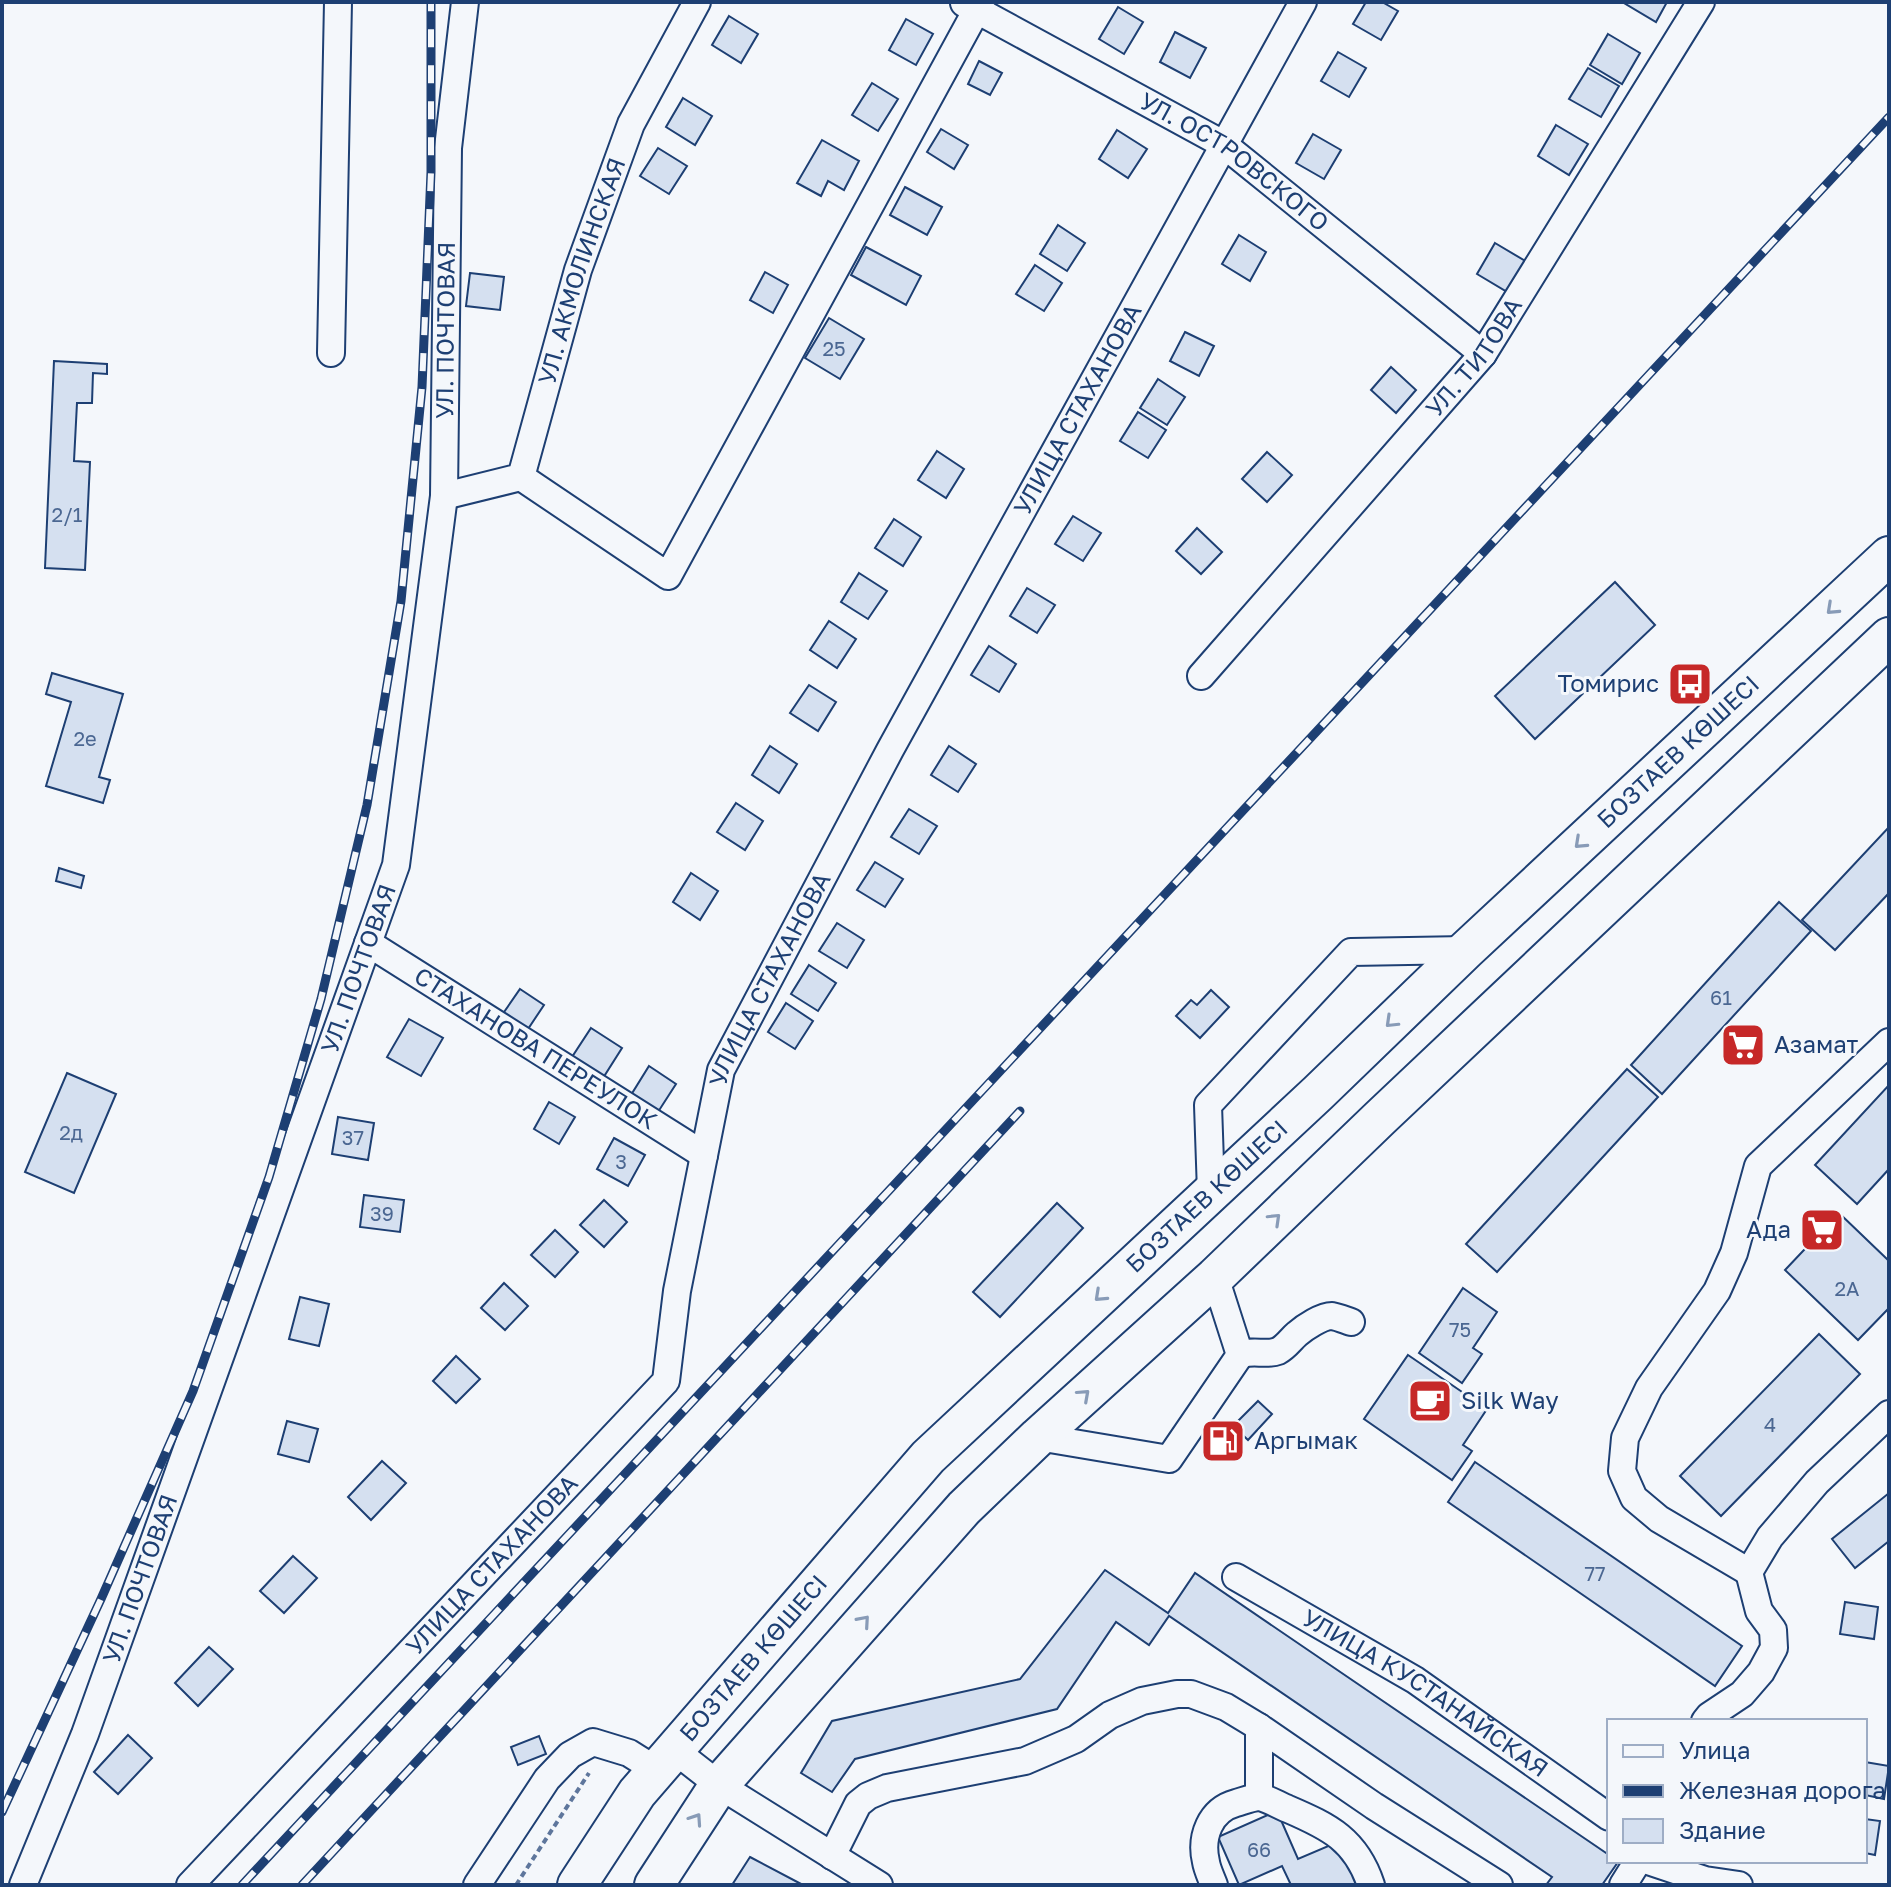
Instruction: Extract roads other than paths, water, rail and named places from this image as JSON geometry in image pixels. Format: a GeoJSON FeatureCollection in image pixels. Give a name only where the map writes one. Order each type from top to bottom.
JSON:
{"type":"FeatureCollection","features":[{"type":"Feature","properties":{"kind":"highway","name":"БОЗТАЕВ КӨШЕСІ"},"geometry":{"type":"LineString","coordinates":[[577,1885],[637,1793],[928,1457],[1889,556]]}},
{"type":"Feature","properties":{"kind":"highway"},"geometry":{"type":"LineString","coordinates":[[654,1885],[719,1785],[964,1508],[1215,1277],[1889,637]]}},
{"type":"Feature","properties":{"kind":"street"},"geometry":{"type":"LineString","coordinates":[[331,353],[338,2]]}},
{"type":"Feature","properties":{"kind":"street","name":"УЛ. ПОЧТОВАЯ"},"geometry":{"type":"LineString","coordinates":[[23,1885],[85,1734],[396,865],[444,496],[448,148],[465,2]]}},
{"type":"Feature","properties":{"kind":"street","name":"УЛ. АКМОЛИНСКАЯ"},"geometry":{"type":"LineString","coordinates":[[521,477],[578,270],[631,124],[697,2]]}},
{"type":"Feature","properties":{"kind":"street","name":"УЛИЦА СТАХАНОВА"},"geometry":{"type":"LineString","coordinates":[[190,1885],[666,1381],[677,1291],[721,1070],[890,750],[1303,2]]}},
{"type":"Feature","properties":{"kind":"street","name":"УЛ. ТИТОВА"},"geometry":{"type":"LineString","coordinates":[[1201,676],[1483,354],[1701,2]]}},
{"type":"Feature","properties":{"kind":"street"},"geometry":{"type":"LineString","coordinates":[[444,496],[521,477],[668,576],[973,5]]}},
{"type":"Feature","properties":{"kind":"street","name":"УЛ. ОСТРОВСКОГО"},"geometry":{"type":"LineString","coordinates":[[973,5],[1223,144],[1483,354]]}},
{"type":"Feature","properties":{"kind":"street","name":"СТАХАНОВА ПЕРЕУЛОК"},"geometry":{"type":"LineString","coordinates":[[368,943],[704,1155]]}},
{"type":"Feature","properties":{"kind":"street"},"geometry":{"type":"LineString","coordinates":[[1211,1192],[1208,1105],[1351,952],[1466,950]]}},
{"type":"Feature","properties":{"kind":"street"},"geometry":{"type":"LineString","coordinates":[[1707,1719],[1742,1694],[1761,1672],[1774,1648],[1773,1630],[1759,1611],[1749,1572],[1659,1519],[1634,1498],[1622,1471],[1625,1438],[1649,1388],[1717,1291],[1734,1253],[1758,1166],[1889,1042]]}},
{"type":"Feature","properties":{"kind":"street"},"geometry":{"type":"LineString","coordinates":[[1215,1277],[1240,1355]]}},
{"type":"Feature","properties":{"kind":"street"},"geometry":{"type":"LineString","coordinates":[[1038,1437],[1169,1459],[1240,1355],[1255,1351],[1266,1354],[1275,1352],[1300,1331],[1324,1318],[1332,1316],[1351,1322]]}},
{"type":"Feature","properties":{"kind":"street"},"geometry":{"type":"LineString","coordinates":[[1749,1572],[1770,1537],[1817,1482],[1889,1414]]}},
{"type":"Feature","properties":{"kind":"street","name":"УЛИЦА КУСТАНАЙСКАЯ"},"geometry":{"type":"LineString","coordinates":[[1236,1577],[1415,1680],[1607,1816]]}},
{"type":"Feature","properties":{"kind":"street"},"geometry":{"type":"LineString","coordinates":[[832,1856],[858,1804],[868,1796],[887,1788],[1025,1761],[1076,1739],[1110,1715],[1142,1701],[1191,1694],[1226,1707],[1259,1727],[1374,1806],[1499,1885]]}},
{"type":"Feature","properties":{"kind":"street"},"geometry":{"type":"LineString","coordinates":[[1259,1727],[1259,1797]]}},
{"type":"Feature","properties":{"kind":"street"},"geometry":{"type":"LineString","coordinates":[[477,1885],[547,1779],[570,1755],[593,1742],[665,1760],[719,1785],[879,1885]]}},
{"type":"Feature","properties":{"kind":"street"},"geometry":{"type":"LineString","coordinates":[[1214,1885],[1205,1860],[1209,1821],[1228,1805],[1259,1797],[1339,1836],[1355,1851],[1371,1885]]}},
{"type":"Feature","properties":{"kind":"street"},"geometry":{"type":"LineString","coordinates":[[1623,1885],[1637,1863]]}},
{"type":"Feature","properties":{"kind":"street"},"geometry":{"type":"LineString","coordinates":[[1654,1863],[1705,1880],[1739,1885]]}},
{"type":"Feature","properties":{"kind":"railway"},"geometry":{"type":"LineString","coordinates":[[2,1812],[193,1391],[269,1177],[321,999],[367,805],[401,601],[422,387],[431,172],[431,2]]}},
{"type":"Feature","properties":{"kind":"railway"},"geometry":{"type":"LineString","coordinates":[[242,1885],[1889,117]]}},
{"type":"Feature","properties":{"kind":"railway"},"geometry":{"type":"LineString","coordinates":[[302,1885],[1020,1111]]}},
{"type":"Feature","properties":{"kind":"place","name":"Томирис"},"geometry":{"type":"Point","coordinates":[1690,684]}},
{"type":"Feature","properties":{"kind":"place","name":"Азамат"},"geometry":{"type":"Point","coordinates":[1743,1045]}},
{"type":"Feature","properties":{"kind":"place","name":"Ада"},"geometry":{"type":"Point","coordinates":[1822,1230]}},
{"type":"Feature","properties":{"kind":"place","name":"Silk Way"},"geometry":{"type":"Point","coordinates":[1430,1401]}},
{"type":"Feature","properties":{"kind":"place","name":"Аргымак"},"geometry":{"type":"Point","coordinates":[1223,1441]}}]}
